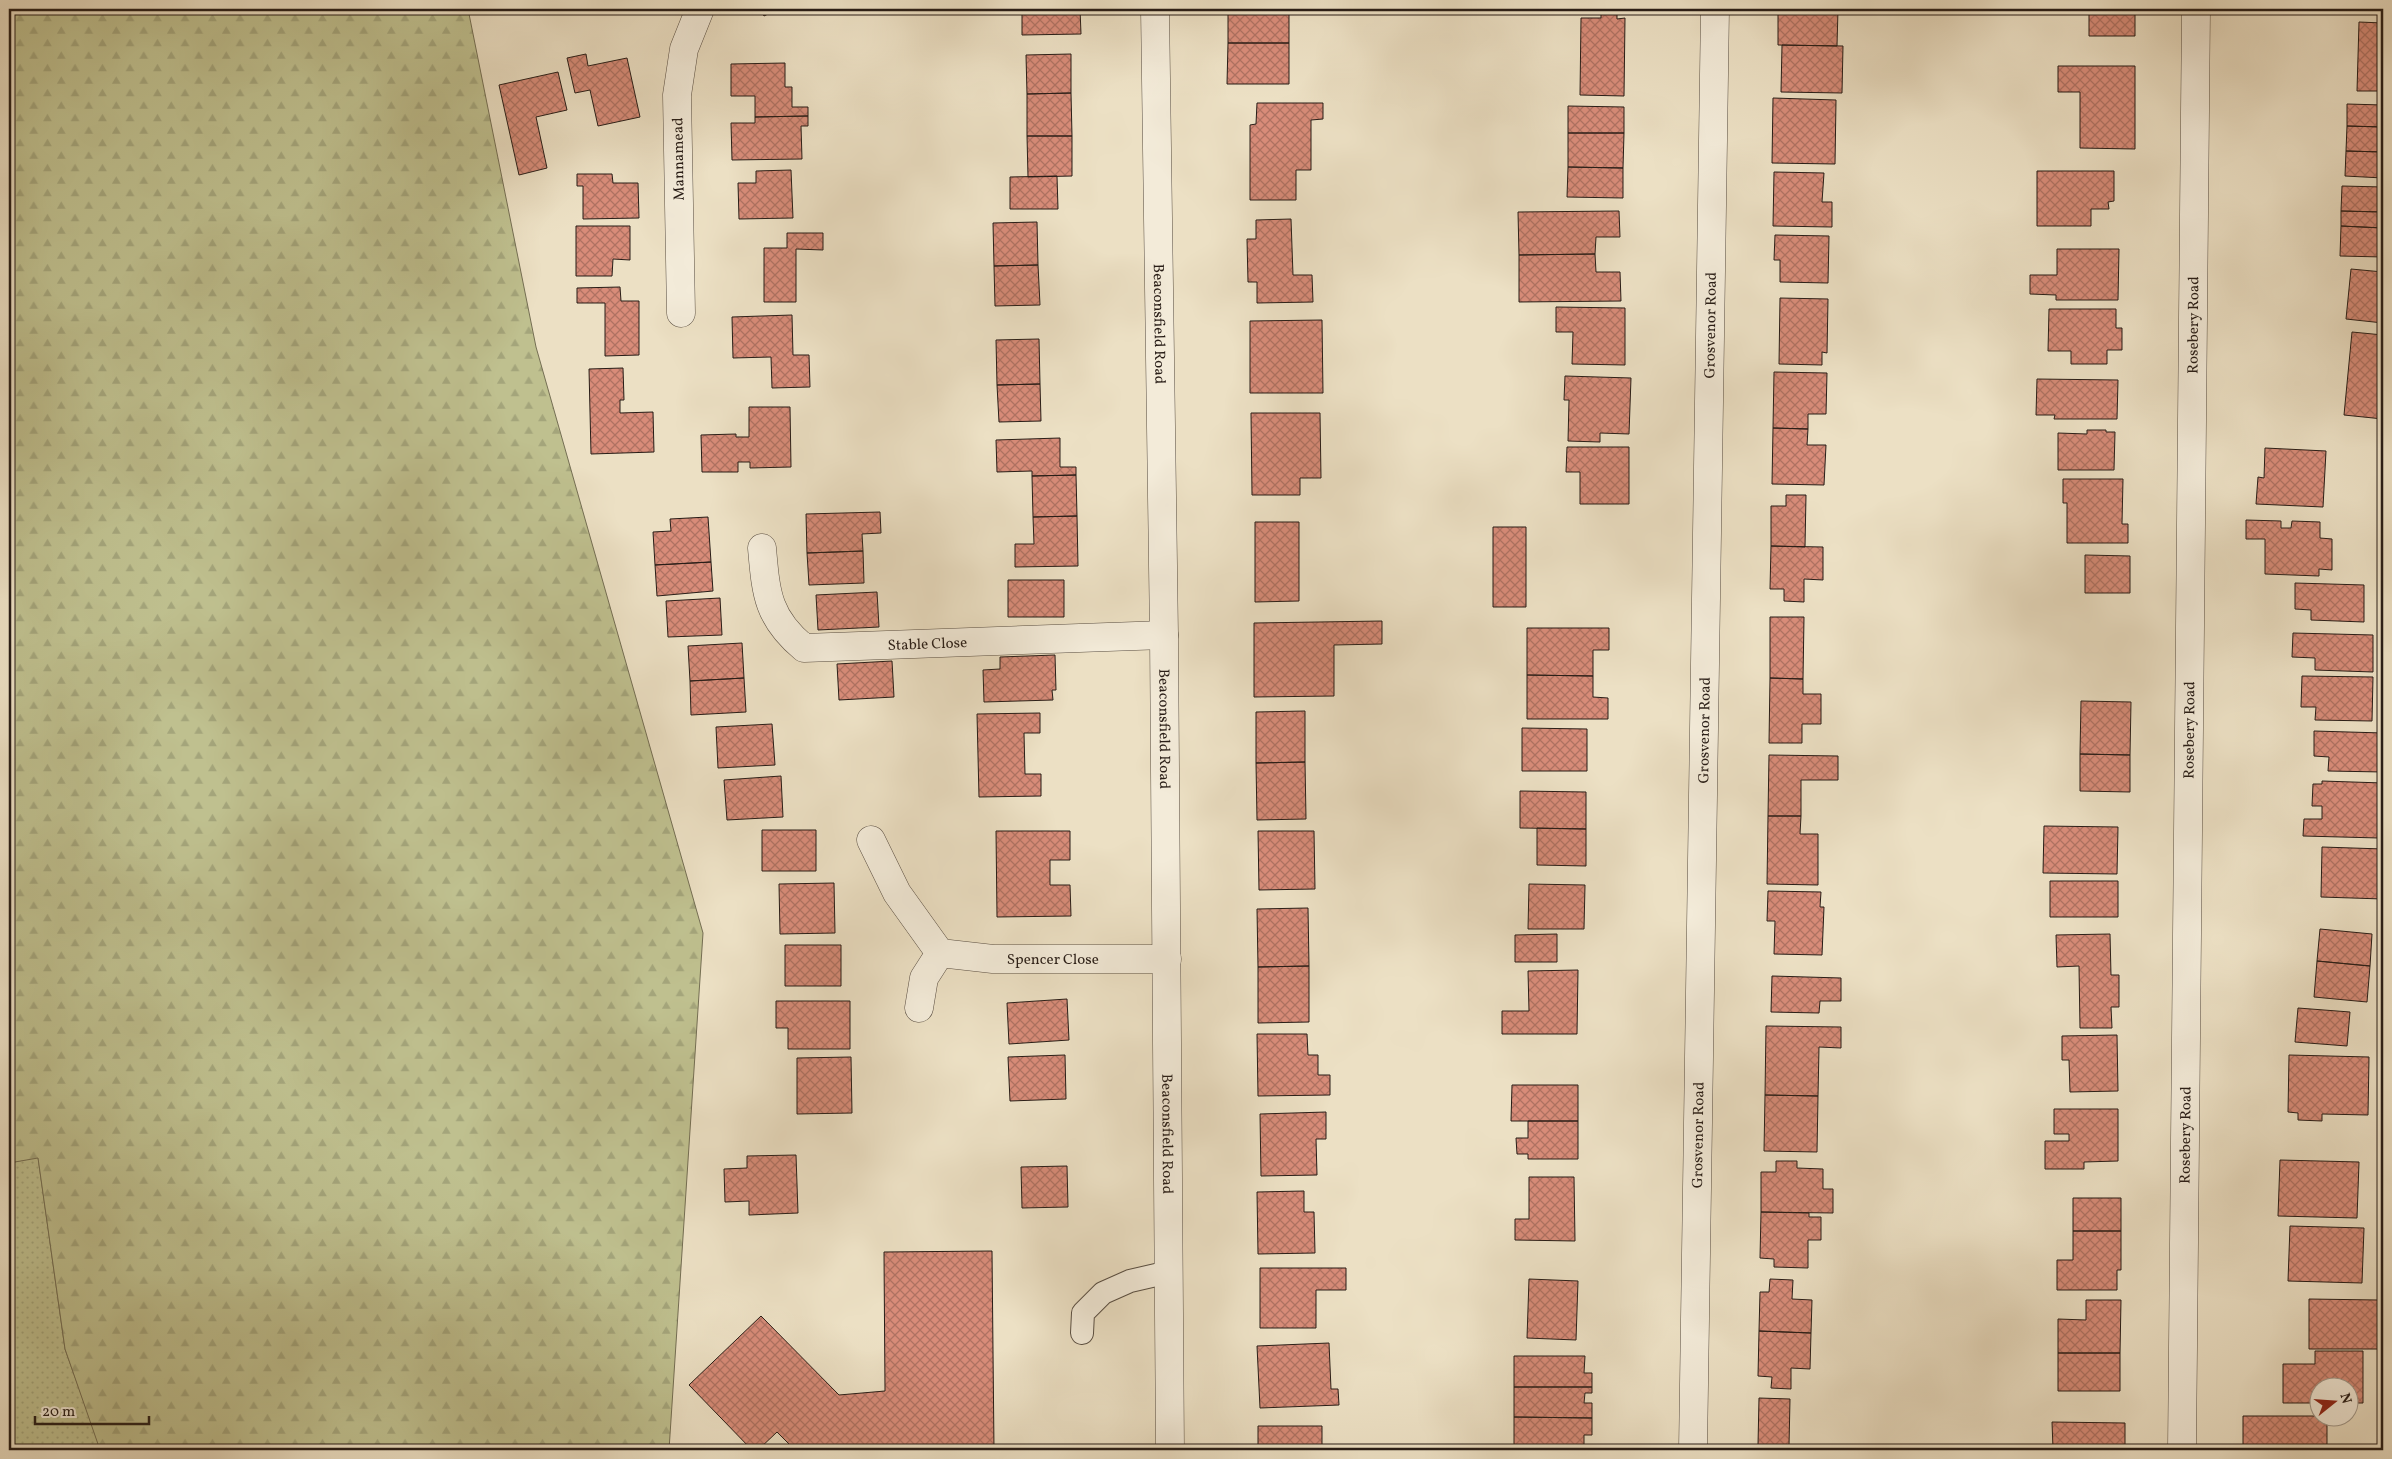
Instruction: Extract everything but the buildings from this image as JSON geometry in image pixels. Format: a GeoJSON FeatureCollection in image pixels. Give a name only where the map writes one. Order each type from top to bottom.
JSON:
{"type":"FeatureCollection","features":[{"type":"Feature","properties":{"kind":"street","name":"Mannamead"},"geometry":{"type":"LineString","coordinates":[[681,313],[677,95],[684,49],[700,9]]}},
{"type":"Feature","properties":{"kind":"street","name":"Beaconsfield Road"},"geometry":{"type":"LineString","coordinates":[[1155,9],[1164,635],[1170,1450]]}},
{"type":"Feature","properties":{"kind":"street","name":"Grosvenor Road"},"geometry":{"type":"LineString","coordinates":[[1693,1450],[1715,9]]}},
{"type":"Feature","properties":{"kind":"street","name":"Rosebery Road"},"geometry":{"type":"LineString","coordinates":[[2182,1450],[2196,9]]}},
{"type":"Feature","properties":{"kind":"street","name":"Stable Close"},"geometry":{"type":"LineString","coordinates":[[762,548],[766,596],[777,619],[789,635],[804,648],[1164,635]]}},
{"type":"Feature","properties":{"kind":"street"},"geometry":{"type":"LineString","coordinates":[[871,840],[898,893],[940,953],[924,978],[919,1008]]}},
{"type":"Feature","properties":{"kind":"street","name":"Spencer Close"},"geometry":{"type":"LineString","coordinates":[[940,953],[993,959],[1167,959]]}},
{"type":"Feature","properties":{"kind":"lane"},"geometry":{"type":"LineString","coordinates":[[1082,1333],[1083,1313],[1103,1293],[1130,1281],[1169,1272]]}},
{"type":"Feature","properties":{"kind":"green space"},"geometry":{"type":"Polygon","coordinates":[[[9,9],[468,9],[536,347],[703,933],[669,1450],[92,1450],[99,1447],[65,1349],[38,1158],[9,1163],[9,9]]]}},
{"type":"Feature","properties":{"kind":"green space"},"geometry":{"type":"Polygon","coordinates":[[[38,1157],[65,1349],[100,1447],[92,1450],[9,1450],[9,1163],[38,1157]]]}}]}
